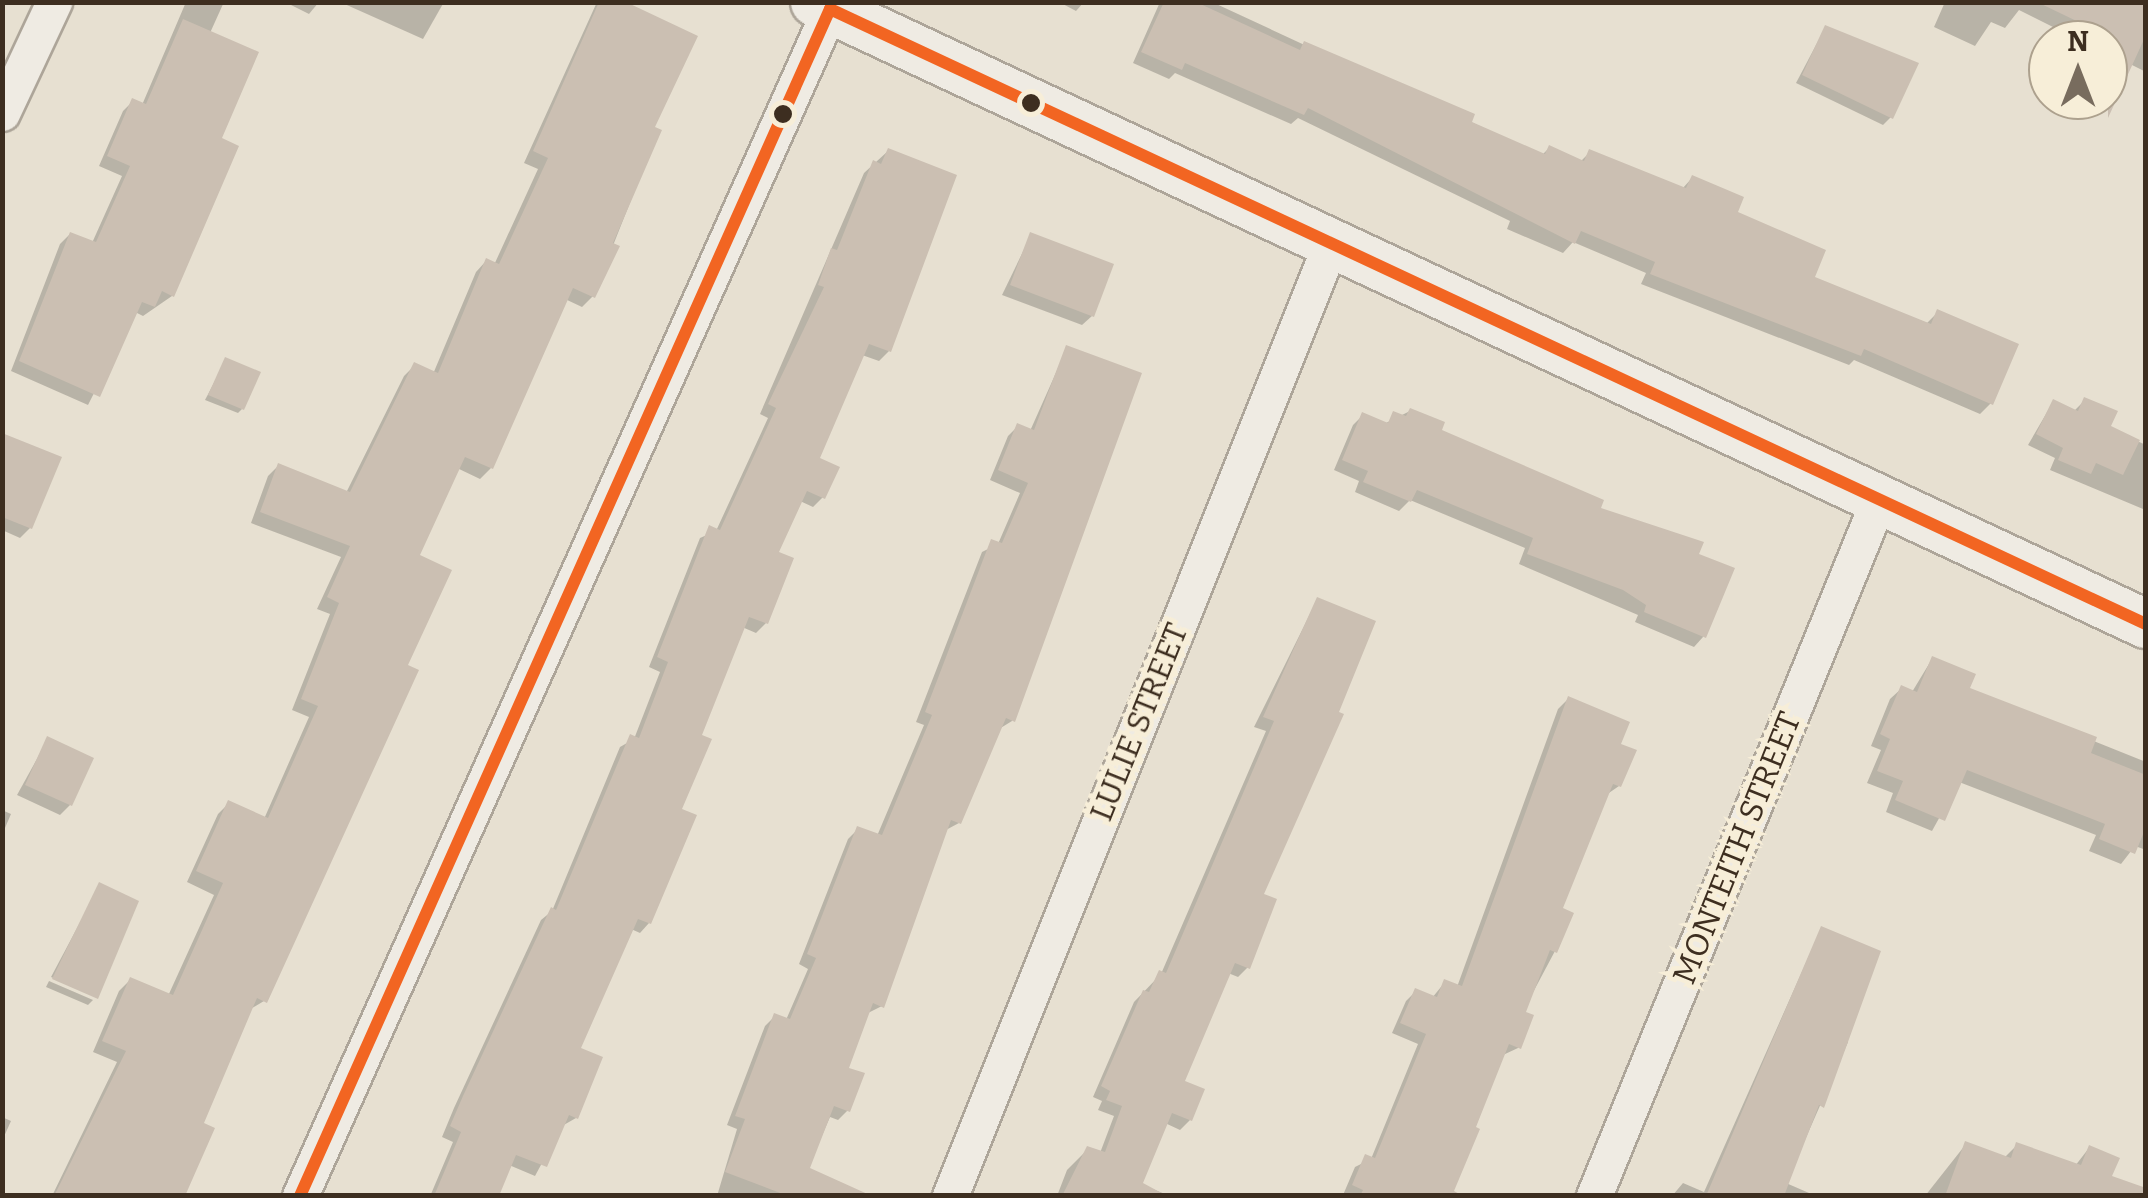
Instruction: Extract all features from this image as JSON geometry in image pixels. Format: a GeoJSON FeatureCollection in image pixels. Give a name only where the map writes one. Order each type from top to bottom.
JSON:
{"type":"FeatureCollection","features":[{"type":"Feature","properties":{"kind":"street"},"geometry":{"type":"LineString","coordinates":[[2,114],[54,2]]}},
{"type":"Feature","properties":{"kind":"street"},"geometry":{"type":"LineString","coordinates":[[300,1196],[822,6],[1329,248],[2146,624]]}},
{"type":"Feature","properties":{"kind":"street","name":"LULIE STREET"},"geometry":{"type":"LineString","coordinates":[[950,1196],[1329,248]]}},
{"type":"Feature","properties":{"kind":"street","name":"MONTEITH STREET"},"geometry":{"type":"LineString","coordinates":[[1594,1196],[1879,499]]}},
{"type":"Feature","properties":{"kind":"building"},"geometry":{"type":"Polygon","coordinates":[[[599,2],[626,2],[698,36],[655,127],[662,130],[613,243],[620,246],[595,298],[573,288],[493,469],[465,457],[420,555],[452,570],[408,665],[419,670],[267,1003],[257,998],[204,1123],[215,1128],[185,1196],[54,1196],[126,1051],[102,1041],[130,977],[173,995],[223,883],[196,871],[228,800],[268,818],[318,706],[301,699],[339,603],[327,597],[350,546],[260,512],[278,463],[350,492],[414,362],[438,373],[486,258],[499,264],[548,158],[533,151],[599,2]]]}},
{"type":"Feature","properties":{"kind":"building"},"geometry":{"type":"Polygon","coordinates":[[[1164,2],[1196,2],[1300,50],[1304,41],[1475,114],[1472,122],[1545,154],[1549,145],[1584,161],[1589,149],[1686,188],[1692,175],[1744,197],[1738,212],[1826,250],[1815,277],[1931,324],[1937,309],[2019,344],[1993,405],[1864,349],[1861,356],[1650,274],[1655,262],[1581,231],[1575,244],[1308,108],[1304,115],[1185,63],[1182,70],[1141,52],[1164,2]]]}},
{"type":"Feature","properties":{"kind":"building"},"geometry":{"type":"Polygon","coordinates":[[[2037,2],[2146,2],[2146,35],[2128,74],[2128,20],[2074,20],[2037,2]]]}},
{"type":"Feature","properties":{"kind":"building"},"geometry":{"type":"Polygon","coordinates":[[[183,19],[259,52],[222,138],[239,146],[174,297],[162,291],[155,307],[142,302],[100,397],[19,361],[70,232],[96,242],[130,166],[107,156],[132,98],[146,104],[183,19]]]}},
{"type":"Feature","properties":{"kind":"building"},"geometry":{"type":"Polygon","coordinates":[[[1825,25],[1919,63],[1893,119],[1802,75],[1825,25]]]}},
{"type":"Feature","properties":{"kind":"building"},"geometry":{"type":"Polygon","coordinates":[[[888,148],[957,175],[891,352],[869,344],[820,458],[840,467],[825,499],[807,491],[779,552],[794,558],[768,624],[749,617],[702,735],[712,739],[682,809],[697,815],[651,924],[638,919],[581,1048],[603,1057],[578,1119],[569,1115],[547,1167],[516,1155],[499,1196],[434,1196],[461,1132],[450,1126],[463,1096],[551,907],[556,910],[630,734],[639,738],[668,662],[657,657],[709,525],[720,530],[776,408],[768,404],[824,287],[818,285],[831,248],[837,250],[873,160],[881,164],[888,148]]]}},
{"type":"Feature","properties":{"kind":"building"},"geometry":{"type":"Polygon","coordinates":[[[1030,232],[1114,264],[1094,317],[1010,285],[1030,232]]]}},
{"type":"Feature","properties":{"kind":"building"},"geometry":{"type":"Polygon","coordinates":[[[1066,345],[1142,373],[1015,722],[1006,718],[961,824],[951,820],[884,1008],[873,1003],[849,1068],[865,1073],[850,1112],[834,1106],[810,1168],[872,1196],[788,1196],[725,1172],[745,1119],[735,1116],[774,1013],[790,1019],[816,958],[807,954],[857,826],[882,835],[932,715],[925,712],[991,539],[1002,543],[1028,483],[998,470],[1017,423],[1034,430],[1066,345]]]}},
{"type":"Feature","properties":{"kind":"building"},"geometry":{"type":"Polygon","coordinates":[[[225,357],[261,372],[244,410],[208,395],[225,357]]]}},
{"type":"Feature","properties":{"kind":"building"},"geometry":{"type":"Polygon","coordinates":[[[2084,397],[2118,411],[2111,426],[2140,440],[2123,475],[2096,463],[2091,474],[2058,460],[2063,448],[2036,434],[2053,399],[2078,411],[2084,397]]]}},
{"type":"Feature","properties":{"kind":"building"},"geometry":{"type":"Polygon","coordinates":[[[1410,408],[1445,422],[1442,430],[1604,500],[1601,508],[1704,542],[1699,554],[1735,568],[1706,638],[1644,612],[1646,605],[1623,590],[1527,554],[1533,538],[1417,490],[1411,502],[1363,482],[1368,471],[1342,460],[1362,412],[1388,423],[1393,411],[1406,416],[1410,408]]]}},
{"type":"Feature","properties":{"kind":"building"},"geometry":{"type":"Polygon","coordinates":[[[2,433],[62,457],[32,529],[2,517],[2,433]]]}},
{"type":"Feature","properties":{"kind":"building"},"geometry":{"type":"Polygon","coordinates":[[[1317,597],[1376,621],[1339,712],[1344,714],[1264,894],[1277,899],[1250,969],[1235,963],[1185,1081],[1205,1089],[1192,1121],[1172,1113],[1143,1183],[1167,1196],[1062,1196],[1087,1146],[1105,1152],[1122,1106],[1106,1100],[1110,1091],[1101,1086],[1143,990],[1149,992],[1159,970],[1166,973],[1274,721],[1263,717],[1317,597]]]}},
{"type":"Feature","properties":{"kind":"building"},"geometry":{"type":"Polygon","coordinates":[[[1932,656],[1976,674],[1970,688],[2097,737],[2091,753],[2146,775],[2146,827],[2135,854],[2099,839],[2105,824],[1967,770],[1945,821],[1895,800],[1903,781],[1877,771],[1890,739],[1880,734],[1901,685],[1917,692],[1932,656]]]}},
{"type":"Feature","properties":{"kind":"building"},"geometry":{"type":"Polygon","coordinates":[[[1568,696],[1630,722],[1621,744],[1637,750],[1621,787],[1613,784],[1563,908],[1574,913],[1557,953],[1550,950],[1526,1012],[1534,1015],[1521,1049],[1509,1044],[1476,1127],[1480,1129],[1454,1191],[1463,1196],[1360,1196],[1363,1190],[1352,1185],[1365,1154],[1375,1158],[1426,1034],[1400,1023],[1415,988],[1437,997],[1444,979],[1462,986],[1568,696]]]}},
{"type":"Feature","properties":{"kind":"building"},"geometry":{"type":"Polygon","coordinates":[[[47,736],[94,758],[72,806],[25,785],[47,736]]]}},
{"type":"Feature","properties":{"kind":"building"},"geometry":{"type":"Polygon","coordinates":[[[99,882],[139,901],[98,999],[52,979],[99,882]]]}},
{"type":"Feature","properties":{"kind":"building"},"geometry":{"type":"Polygon","coordinates":[[[1821,926],[1881,951],[1824,1108],[1819,1105],[1784,1196],[1706,1196],[1821,926]]]}},
{"type":"Feature","properties":{"kind":"building"},"geometry":{"type":"Polygon","coordinates":[[[1965,1141],[2011,1158],[2016,1142],[2081,1165],[2089,1145],[2120,1158],[2112,1176],[2146,1188],[2146,1196],[1945,1196],[1965,1141]]]}},
{"type":"Feature","properties":{"kind":"transit line"},"geometry":{"type":"LineString","coordinates":[[830,9],[2146,624]]}},
{"type":"Feature","properties":{"kind":"transit line"},"geometry":{"type":"LineString","coordinates":[[300,1196],[830,9]]}}]}
